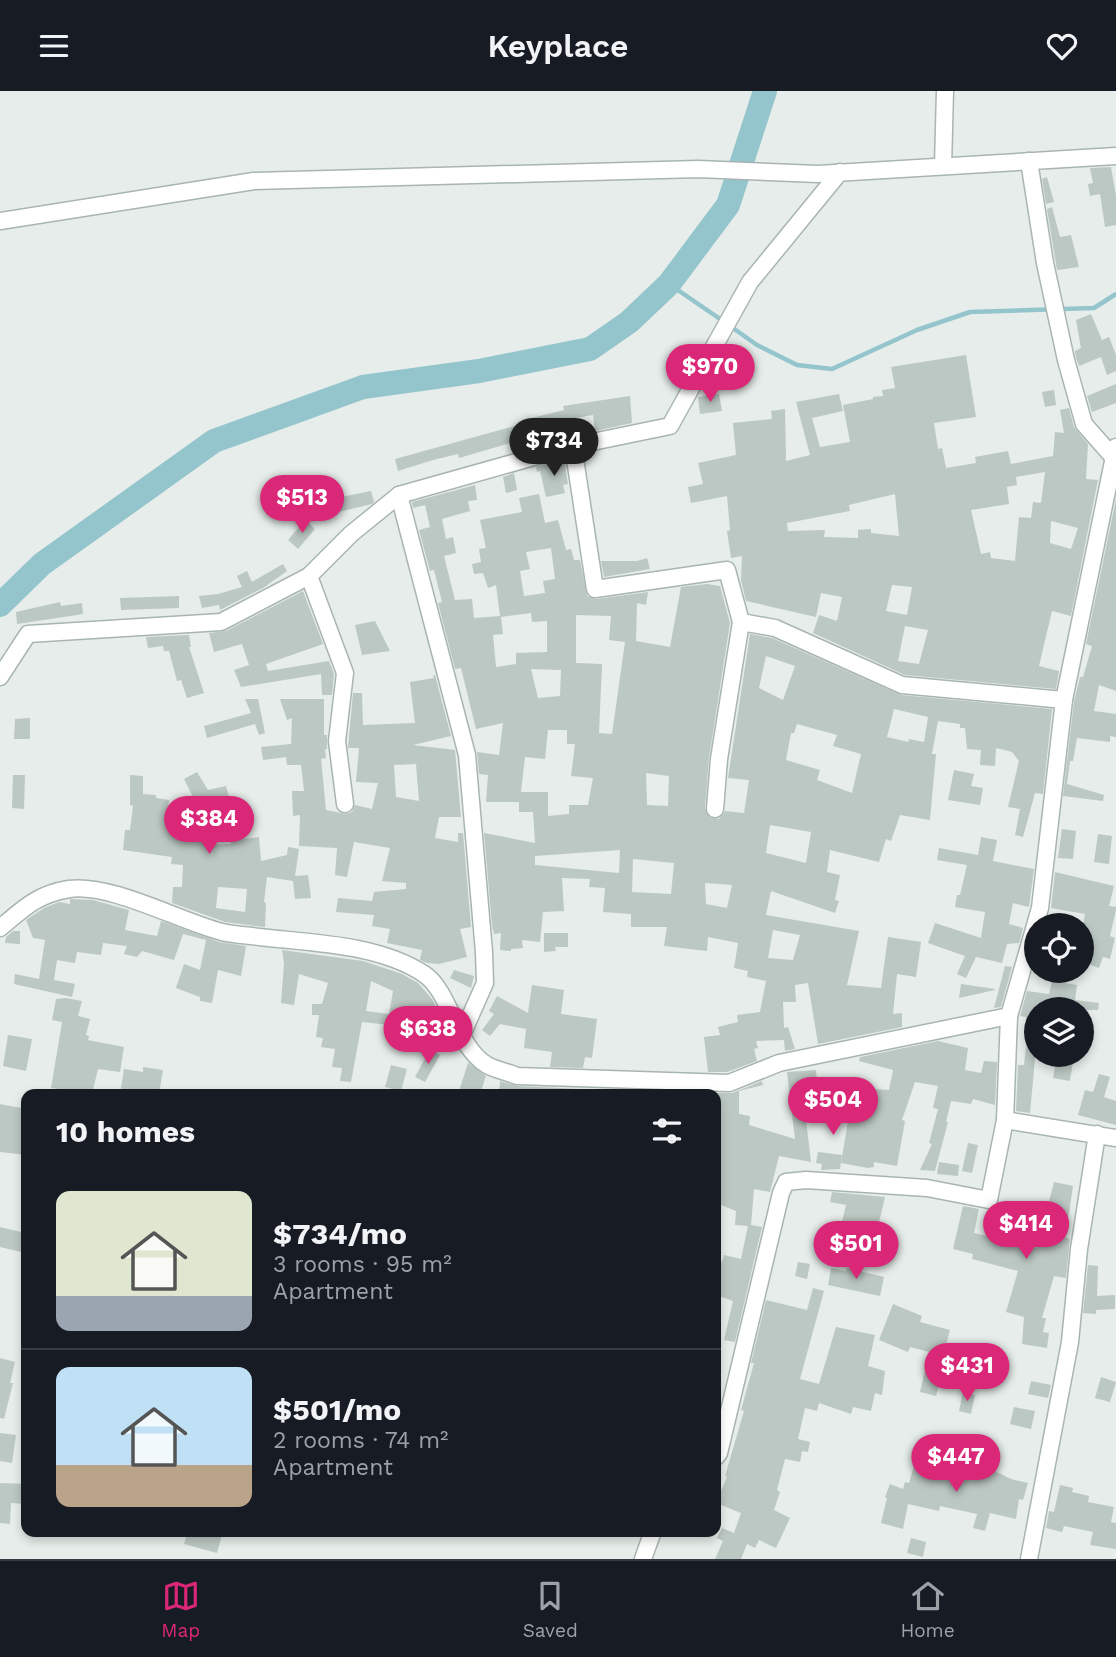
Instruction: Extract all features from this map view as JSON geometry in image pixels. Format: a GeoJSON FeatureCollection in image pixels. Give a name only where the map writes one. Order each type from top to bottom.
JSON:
{"type":"FeatureCollection","features":[{"type":"Feature","properties":{"kind":"street"},"geometry":{"type":"LineString","coordinates":[[943,166],[945,91]]}},
{"type":"Feature","properties":{"kind":"street"},"geometry":{"type":"LineString","coordinates":[[0,221],[254,181],[698,169],[818,174],[1116,156]]}},
{"type":"Feature","properties":{"kind":"street"},"geometry":{"type":"LineString","coordinates":[[721,1445],[781,1193],[786,1182],[806,1180],[927,1188],[989,1200],[1005,1120],[1009,1016],[1040,908],[1065,700],[1114,452],[1084,424],[1062,344],[1045,263],[1029,161]]}},
{"type":"Feature","properties":{"kind":"street"},"geometry":{"type":"LineString","coordinates":[[0,677],[28,634],[221,622],[309,576],[351,534],[400,495],[573,446],[670,426],[750,282],[839,172]]}},
{"type":"Feature","properties":{"kind":"street"},"geometry":{"type":"LineString","coordinates":[[573,446],[595,589],[727,570],[741,622],[719,759],[715,809]]}},
{"type":"Feature","properties":{"kind":"street"},"geometry":{"type":"LineString","coordinates":[[400,495],[467,755],[485,983],[461,1037]]}},
{"type":"Feature","properties":{"kind":"street"},"geometry":{"type":"LineString","coordinates":[[309,576],[345,673],[337,741],[345,804]]}},
{"type":"Feature","properties":{"kind":"street"},"geometry":{"type":"LineString","coordinates":[[741,622],[775,628],[902,685],[1065,700]]}},
{"type":"Feature","properties":{"kind":"street"},"geometry":{"type":"LineString","coordinates":[[0,927],[37,898],[70,889],[95,890],[224,933],[385,955],[426,975],[447,1005],[461,1037],[486,1064],[517,1076],[729,1083],[779,1063],[1009,1016]]}},
{"type":"Feature","properties":{"kind":"street"},"geometry":{"type":"LineString","coordinates":[[1005,1120],[1116,1137]]}},
{"type":"Feature","properties":{"kind":"street"},"geometry":{"type":"LineString","coordinates":[[1029,1559],[1070,1342],[1079,1249],[1097,1134]]}},
{"type":"Feature","properties":{"kind":"street"},"geometry":{"type":"LineString","coordinates":[[643,1559],[651,1537]]}},
{"type":"Feature","properties":{"kind":"building"},"geometry":{"type":"Polygon","coordinates":[[[1111,167],[1116,196],[1116,225],[1105,227],[1100,194],[1090,196],[1088,184],[1093,183],[1090,168],[1111,167]]]}},
{"type":"Feature","properties":{"kind":"building"},"geometry":{"type":"Polygon","coordinates":[[[1047,177],[1054,202],[1046,204],[1042,179],[1047,177]]]}},
{"type":"Feature","properties":{"kind":"building"},"geometry":{"type":"Polygon","coordinates":[[[1052,207],[1060,237],[1071,235],[1079,267],[1057,270],[1047,209],[1052,207]]]}},
{"type":"Feature","properties":{"kind":"building"},"geometry":{"type":"Polygon","coordinates":[[[1091,314],[1102,340],[1109,337],[1116,355],[1116,371],[1107,375],[1101,357],[1079,366],[1076,358],[1075,351],[1081,348],[1076,320],[1091,314]]]}},
{"type":"Feature","properties":{"kind":"building"},"geometry":{"type":"Polygon","coordinates":[[[966,355],[976,417],[934,423],[938,449],[942,448],[946,468],[976,463],[975,457],[1008,451],[1011,464],[1053,456],[1055,432],[1064,433],[1060,410],[1069,408],[1074,427],[1088,444],[1086,479],[1098,480],[1071,616],[1052,611],[1039,666],[1059,671],[1056,689],[905,675],[813,633],[819,615],[837,621],[842,597],[821,593],[816,617],[746,601],[741,580],[742,556],[731,558],[727,531],[730,530],[727,496],[691,503],[688,487],[703,484],[698,463],[736,455],[733,423],[772,419],[771,411],[785,409],[786,461],[810,455],[796,402],[839,394],[843,411],[812,418],[820,447],[850,442],[843,405],[883,396],[882,390],[895,388],[891,367],[966,355]],[[1045,472],[1016,477],[1017,485],[1007,487],[1009,504],[971,510],[981,554],[990,552],[991,558],[1015,561],[1019,517],[1031,518],[1033,502],[1041,503],[1045,472]],[[895,494],[849,505],[850,511],[787,523],[788,531],[825,530],[824,537],[858,538],[858,530],[871,529],[871,533],[899,536],[895,494]],[[1051,521],[1050,543],[1071,549],[1078,528],[1051,521]],[[892,585],[886,611],[907,615],[912,587],[892,585]],[[905,626],[898,661],[919,664],[928,630],[905,626]]]}},
{"type":"Feature","properties":{"kind":"building"},"geometry":{"type":"Polygon","coordinates":[[[1116,384],[1116,403],[1092,412],[1087,396],[1116,384]]]}},
{"type":"Feature","properties":{"kind":"building"},"geometry":{"type":"Polygon","coordinates":[[[1054,390],[1056,405],[1045,407],[1042,392],[1054,390]]]}},
{"type":"Feature","properties":{"kind":"building"},"geometry":{"type":"Polygon","coordinates":[[[719,394],[722,411],[700,414],[698,397],[719,394]]]}},
{"type":"Feature","properties":{"kind":"building"},"geometry":{"type":"Polygon","coordinates":[[[630,396],[632,423],[595,431],[593,415],[552,422],[553,426],[507,444],[459,458],[458,454],[433,460],[398,471],[395,459],[533,421],[532,418],[564,410],[563,406],[630,396]]]}},
{"type":"Feature","properties":{"kind":"building"},"geometry":{"type":"Polygon","coordinates":[[[564,459],[568,484],[563,485],[565,493],[546,497],[540,471],[537,472],[536,467],[564,459]]]}},
{"type":"Feature","properties":{"kind":"building"},"geometry":{"type":"Polygon","coordinates":[[[514,473],[517,490],[506,493],[503,477],[514,473]]]}},
{"type":"Feature","properties":{"kind":"building"},"geometry":{"type":"Polygon","coordinates":[[[475,485],[477,500],[468,501],[470,511],[442,519],[446,539],[453,537],[456,553],[444,556],[455,600],[472,599],[474,618],[500,616],[496,585],[488,588],[483,573],[474,574],[472,564],[481,562],[479,549],[486,548],[480,520],[522,512],[519,498],[539,494],[545,523],[558,520],[566,550],[571,549],[574,560],[580,560],[587,596],[596,599],[648,592],[646,605],[637,603],[636,641],[670,647],[681,587],[707,584],[720,586],[730,623],[709,758],[705,808],[710,818],[719,819],[725,811],[744,813],[749,780],[728,778],[750,634],[772,638],[901,695],[1052,709],[1043,794],[1035,793],[1023,837],[1015,835],[1020,809],[1008,807],[1019,761],[1012,752],[996,748],[995,766],[980,765],[981,750],[967,749],[965,728],[960,728],[960,724],[938,721],[932,754],[936,754],[930,820],[900,815],[891,841],[886,839],[879,862],[830,850],[827,872],[840,875],[835,900],[839,901],[835,913],[771,891],[766,915],[859,931],[847,985],[881,988],[888,937],[921,942],[916,977],[897,974],[893,1014],[902,1013],[902,1027],[818,1044],[808,983],[795,985],[796,1002],[783,1002],[784,1028],[788,1027],[795,1049],[785,1051],[784,1040],[756,1041],[758,1048],[754,1049],[757,1061],[727,1072],[708,1072],[704,1037],[720,1035],[718,1027],[738,1022],[737,1015],[760,1012],[766,981],[747,977],[748,971],[734,968],[738,943],[708,937],[707,951],[664,946],[667,927],[631,927],[631,914],[603,912],[605,888],[589,887],[590,879],[562,878],[564,911],[543,912],[540,942],[522,940],[523,948],[500,950],[501,933],[494,934],[492,925],[484,833],[535,843],[533,812],[519,812],[519,802],[486,802],[488,775],[479,774],[477,752],[499,755],[503,723],[476,729],[461,668],[455,669],[438,603],[442,602],[434,570],[430,571],[419,530],[430,527],[425,505],[413,508],[412,502],[475,485]],[[551,548],[526,552],[530,569],[520,571],[524,596],[545,593],[543,581],[555,579],[551,548]],[[531,613],[501,617],[503,634],[493,635],[496,667],[516,664],[516,653],[547,652],[547,621],[532,622],[531,613]],[[576,615],[576,663],[602,664],[599,733],[612,734],[625,642],[609,640],[611,616],[576,615]],[[766,656],[759,688],[783,700],[795,666],[766,656]],[[531,669],[538,698],[560,696],[561,670],[531,669]],[[894,709],[887,737],[908,742],[909,739],[924,742],[928,717],[894,709]],[[797,724],[794,733],[791,733],[786,760],[820,770],[817,780],[852,793],[861,754],[833,746],[837,735],[797,724]],[[548,730],[545,759],[525,757],[521,792],[548,792],[548,816],[569,814],[569,805],[588,805],[593,778],[571,776],[575,744],[567,744],[567,730],[548,730]],[[646,773],[647,805],[668,806],[669,776],[646,773]],[[770,825],[766,853],[806,863],[811,832],[770,825]],[[620,850],[535,856],[535,865],[619,873],[620,850]],[[633,859],[632,892],[671,894],[674,863],[633,859]],[[705,883],[706,904],[727,908],[732,885],[705,883]],[[773,930],[768,958],[793,960],[800,935],[773,930]]]}},
{"type":"Feature","properties":{"kind":"building"},"geometry":{"type":"Polygon","coordinates":[[[371,491],[374,502],[372,504],[330,514],[325,500],[371,491]]]}},
{"type":"Feature","properties":{"kind":"building"},"geometry":{"type":"Polygon","coordinates":[[[1116,499],[1116,691],[1099,685],[1094,711],[1116,714],[1116,737],[1110,736],[1110,742],[1077,738],[1067,784],[1104,795],[1103,801],[1063,796],[1074,702],[1092,646],[1086,644],[1116,499]]]}},
{"type":"Feature","properties":{"kind":"building"},"geometry":{"type":"Polygon","coordinates":[[[305,520],[315,529],[298,549],[288,540],[305,520]]]}},
{"type":"Feature","properties":{"kind":"building"},"geometry":{"type":"Polygon","coordinates":[[[647,558],[650,569],[604,577],[601,561],[637,561],[647,558]]]}},
{"type":"Feature","properties":{"kind":"building"},"geometry":{"type":"Polygon","coordinates":[[[283,564],[287,571],[263,588],[220,610],[219,605],[202,608],[199,596],[242,587],[237,576],[247,571],[252,582],[283,564]]]}},
{"type":"Feature","properties":{"kind":"building"},"geometry":{"type":"Polygon","coordinates":[[[303,591],[323,644],[266,664],[268,671],[329,661],[334,674],[332,695],[322,695],[321,674],[241,687],[234,670],[249,665],[242,644],[214,652],[209,633],[226,631],[303,591]]]}},
{"type":"Feature","properties":{"kind":"building"},"geometry":{"type":"Polygon","coordinates":[[[179,596],[179,608],[121,610],[120,598],[179,596]]]}},
{"type":"Feature","properties":{"kind":"building"},"geometry":{"type":"Polygon","coordinates":[[[60,602],[61,606],[82,603],[83,614],[17,624],[16,612],[60,602]]]}},
{"type":"Feature","properties":{"kind":"building"},"geometry":{"type":"Polygon","coordinates":[[[375,621],[390,651],[362,655],[355,625],[375,621]]]}},
{"type":"Feature","properties":{"kind":"building"},"geometry":{"type":"Polygon","coordinates":[[[189,635],[189,647],[204,693],[187,698],[181,680],[177,681],[169,651],[164,651],[163,646],[148,648],[146,637],[189,635]]]}},
{"type":"Feature","properties":{"kind":"building"},"geometry":{"type":"Polygon","coordinates":[[[435,675],[451,736],[413,745],[455,750],[461,817],[439,817],[435,838],[458,842],[458,833],[463,833],[471,927],[460,929],[467,957],[439,964],[420,960],[422,950],[387,943],[390,929],[372,926],[374,915],[336,912],[338,898],[372,901],[374,892],[406,889],[406,883],[382,881],[390,848],[354,842],[347,877],[335,875],[337,848],[299,846],[300,815],[293,816],[292,791],[304,791],[301,765],[287,765],[286,757],[263,760],[261,747],[291,744],[292,718],[287,720],[280,699],[324,699],[324,735],[327,735],[327,749],[326,758],[321,759],[326,810],[346,814],[352,812],[355,805],[372,809],[378,783],[356,782],[359,748],[348,748],[353,693],[362,693],[363,725],[415,723],[410,682],[434,678],[435,675]],[[416,764],[394,765],[396,797],[419,801],[416,764]]]}},
{"type":"Feature","properties":{"kind":"building"},"geometry":{"type":"Polygon","coordinates":[[[245,699],[258,699],[265,733],[259,735],[255,724],[207,738],[204,726],[251,713],[245,699]]]}},
{"type":"Feature","properties":{"kind":"building"},"geometry":{"type":"Polygon","coordinates":[[[30,718],[30,739],[14,739],[15,719],[30,718]]]}},
{"type":"Feature","properties":{"kind":"building"},"geometry":{"type":"Polygon","coordinates":[[[954,770],[974,774],[971,786],[983,788],[980,805],[948,800],[954,770]]]}},
{"type":"Feature","properties":{"kind":"building"},"geometry":{"type":"Polygon","coordinates":[[[197,772],[208,790],[226,786],[229,797],[199,805],[203,841],[208,841],[207,845],[231,844],[228,815],[242,814],[243,839],[259,837],[261,861],[287,855],[288,847],[299,849],[295,876],[308,875],[311,898],[295,899],[293,881],[267,877],[265,927],[225,922],[172,903],[173,887],[182,887],[183,865],[171,864],[172,857],[123,850],[125,830],[130,830],[133,806],[130,805],[130,775],[143,776],[143,794],[169,800],[168,812],[197,805],[184,779],[197,772]],[[218,887],[216,908],[245,912],[247,889],[218,887]]]}},
{"type":"Feature","properties":{"kind":"building"},"geometry":{"type":"Polygon","coordinates":[[[13,775],[25,775],[24,809],[12,808],[13,775]]]}},
{"type":"Feature","properties":{"kind":"building"},"geometry":{"type":"Polygon","coordinates":[[[1062,829],[1076,831],[1073,859],[1058,858],[1062,829]]]}},
{"type":"Feature","properties":{"kind":"building"},"geometry":{"type":"Polygon","coordinates":[[[1098,834],[1112,836],[1109,864],[1094,862],[1098,834]]]}},
{"type":"Feature","properties":{"kind":"building"},"geometry":{"type":"Polygon","coordinates":[[[981,837],[997,840],[993,861],[1034,869],[1029,907],[1013,903],[1009,924],[1023,928],[1019,943],[1007,944],[1002,963],[976,957],[966,978],[957,974],[965,956],[928,943],[935,923],[981,938],[985,912],[955,907],[967,865],[937,860],[939,848],[978,855],[981,837]]]}},
{"type":"Feature","properties":{"kind":"building"},"geometry":{"type":"Polygon","coordinates":[[[1055,872],[1114,886],[1109,906],[1116,907],[1110,936],[1115,938],[1110,959],[1103,957],[1099,968],[1094,966],[1094,913],[1051,908],[1055,872]]]}},
{"type":"Feature","properties":{"kind":"building"},"geometry":{"type":"Polygon","coordinates":[[[70,899],[93,900],[129,910],[125,930],[157,936],[161,921],[219,942],[246,946],[241,976],[218,970],[212,1003],[200,1001],[200,997],[176,988],[184,964],[200,970],[206,940],[183,934],[174,960],[142,951],[137,957],[124,954],[127,946],[103,943],[101,955],[77,952],[75,963],[57,960],[54,980],[75,984],[72,997],[14,984],[15,974],[39,979],[45,940],[33,938],[26,920],[59,902],[70,904],[70,899]]]}},
{"type":"Feature","properties":{"kind":"building"},"geometry":{"type":"Polygon","coordinates":[[[13,931],[20,931],[20,944],[5,943],[6,937],[13,931]]]}},
{"type":"Feature","properties":{"kind":"building"},"geometry":{"type":"Polygon","coordinates":[[[544,933],[568,933],[568,947],[555,947],[556,951],[544,952],[544,933]]]}},
{"type":"Feature","properties":{"kind":"building"},"geometry":{"type":"Polygon","coordinates":[[[282,950],[363,961],[402,974],[418,983],[432,999],[449,1033],[442,1046],[403,1019],[400,1026],[362,1022],[351,1082],[340,1081],[342,1068],[332,1067],[335,1049],[321,1047],[323,1038],[316,1037],[319,1015],[312,1015],[312,1004],[322,1004],[328,983],[299,974],[294,1005],[281,1003],[284,964],[282,950]],[[371,981],[366,1011],[389,1014],[393,991],[371,981]]]}},
{"type":"Feature","properties":{"kind":"building"},"geometry":{"type":"Polygon","coordinates":[[[1005,966],[1012,967],[1001,1007],[994,1008],[1005,966]]]}},
{"type":"Feature","properties":{"kind":"building"},"geometry":{"type":"Polygon","coordinates":[[[454,970],[474,976],[471,988],[450,978],[454,970]]]}},
{"type":"Feature","properties":{"kind":"building"},"geometry":{"type":"Polygon","coordinates":[[[1052,983],[1077,985],[1075,997],[1025,997],[1027,991],[1049,994],[1052,983]]]}},
{"type":"Feature","properties":{"kind":"building"},"geometry":{"type":"Polygon","coordinates":[[[961,984],[995,989],[995,990],[959,998],[961,984]]]}},
{"type":"Feature","properties":{"kind":"building"},"geometry":{"type":"Polygon","coordinates":[[[532,985],[564,990],[561,1014],[597,1019],[592,1058],[585,1057],[583,1068],[550,1067],[552,1052],[524,1048],[526,1029],[500,1024],[490,1036],[482,1030],[494,1014],[489,1011],[497,996],[528,1013],[532,985]]]}},
{"type":"Feature","properties":{"kind":"building"},"geometry":{"type":"Polygon","coordinates":[[[56,999],[82,1001],[78,1016],[90,1019],[86,1035],[89,1036],[88,1040],[124,1047],[120,1072],[98,1069],[93,1089],[51,1088],[62,1022],[52,1020],[56,999]]]}},
{"type":"Feature","properties":{"kind":"building"},"geometry":{"type":"Polygon","coordinates":[[[1094,1002],[1099,1003],[1098,1010],[1094,1010],[1094,1002]]]}},
{"type":"Feature","properties":{"kind":"building"},"geometry":{"type":"Polygon","coordinates":[[[8,1035],[32,1039],[26,1071],[3,1066],[8,1035]]]}},
{"type":"Feature","properties":{"kind":"building"},"geometry":{"type":"Polygon","coordinates":[[[938,1041],[968,1048],[965,1070],[981,1073],[984,1061],[997,1062],[995,1105],[973,1099],[971,1104],[951,1101],[935,1171],[920,1170],[932,1144],[929,1143],[938,1109],[933,1108],[938,1086],[915,1082],[902,1120],[905,1121],[897,1166],[874,1162],[874,1167],[868,1168],[841,1163],[848,1121],[824,1117],[828,1094],[803,1094],[811,1162],[779,1156],[770,1192],[754,1189],[751,1225],[762,1227],[735,1342],[724,1340],[733,1301],[721,1297],[721,1262],[724,1255],[741,1259],[748,1226],[735,1225],[736,1211],[721,1205],[721,1093],[732,1093],[762,1081],[763,1085],[739,1091],[739,1114],[750,1116],[749,1125],[795,1139],[787,1072],[816,1070],[817,1082],[846,1083],[846,1087],[889,1090],[893,1070],[859,1061],[860,1057],[938,1041]]]}},
{"type":"Feature","properties":{"kind":"building"},"geometry":{"type":"Polygon","coordinates":[[[430,1049],[440,1055],[425,1082],[415,1077],[430,1049]]]}},
{"type":"Feature","properties":{"kind":"building"},"geometry":{"type":"Polygon","coordinates":[[[468,1063],[486,1076],[482,1089],[460,1089],[468,1063]]]}},
{"type":"Feature","properties":{"kind":"building"},"geometry":{"type":"Polygon","coordinates":[[[391,1065],[407,1069],[402,1089],[385,1087],[391,1065]]]}},
{"type":"Feature","properties":{"kind":"building"},"geometry":{"type":"Polygon","coordinates":[[[1018,1065],[1034,1067],[1030,1113],[1016,1111],[1018,1065]]]}},
{"type":"Feature","properties":{"kind":"building"},"geometry":{"type":"Polygon","coordinates":[[[143,1067],[163,1070],[160,1089],[121,1089],[124,1069],[143,1072],[143,1067]]]}},
{"type":"Feature","properties":{"kind":"building"},"geometry":{"type":"Polygon","coordinates":[[[1055,1067],[1072,1067],[1070,1081],[1053,1078],[1055,1067]]]}},
{"type":"Feature","properties":{"kind":"building"},"geometry":{"type":"Polygon","coordinates":[[[1099,1074],[1110,1077],[1104,1097],[1116,1101],[1116,1125],[1078,1115],[1085,1090],[1093,1092],[1099,1074]]]}},
{"type":"Feature","properties":{"kind":"building"},"geometry":{"type":"Polygon","coordinates":[[[500,1081],[517,1086],[580,1089],[499,1089],[500,1081]]]}},
{"type":"Feature","properties":{"kind":"building"},"geometry":{"type":"Polygon","coordinates":[[[0,1104],[21,1108],[21,1154],[0,1152],[0,1104]]]}},
{"type":"Feature","properties":{"kind":"building"},"geometry":{"type":"Polygon","coordinates":[[[968,1143],[978,1145],[972,1173],[962,1171],[968,1143]]]}},
{"type":"Feature","properties":{"kind":"building"},"geometry":{"type":"Polygon","coordinates":[[[818,1152],[842,1155],[840,1169],[821,1170],[822,1164],[816,1163],[818,1152]]]}},
{"type":"Feature","properties":{"kind":"building"},"geometry":{"type":"Polygon","coordinates":[[[939,1162],[959,1165],[958,1176],[937,1174],[939,1162]]]}},
{"type":"Feature","properties":{"kind":"building"},"geometry":{"type":"Polygon","coordinates":[[[1054,1182],[1073,1186],[1062,1236],[1070,1239],[1066,1278],[1054,1276],[1042,1318],[1046,1318],[1043,1332],[1049,1333],[1047,1348],[1022,1344],[1024,1317],[1006,1312],[1018,1271],[972,1259],[973,1254],[953,1249],[963,1206],[979,1209],[974,1233],[1037,1248],[1054,1182]]]}},
{"type":"Feature","properties":{"kind":"building"},"geometry":{"type":"Polygon","coordinates":[[[832,1192],[885,1197],[875,1240],[839,1234],[846,1205],[830,1202],[832,1192]]]}},
{"type":"Feature","properties":{"kind":"building"},"geometry":{"type":"Polygon","coordinates":[[[0,1227],[21,1232],[21,1252],[0,1247],[0,1227]]]}},
{"type":"Feature","properties":{"kind":"building"},"geometry":{"type":"Polygon","coordinates":[[[798,1262],[810,1264],[807,1279],[795,1276],[798,1262]]]}},
{"type":"Feature","properties":{"kind":"building"},"geometry":{"type":"Polygon","coordinates":[[[1088,1265],[1098,1266],[1097,1296],[1115,1295],[1115,1309],[1096,1310],[1096,1314],[1083,1313],[1088,1265]]]}},
{"type":"Feature","properties":{"kind":"building"},"geometry":{"type":"Polygon","coordinates":[[[831,1268],[846,1271],[847,1268],[884,1277],[880,1296],[828,1285],[831,1268]]]}},
{"type":"Feature","properties":{"kind":"building"},"geometry":{"type":"Polygon","coordinates":[[[813,1288],[824,1291],[800,1379],[819,1384],[836,1327],[875,1335],[868,1366],[885,1371],[882,1395],[875,1393],[871,1411],[853,1407],[851,1414],[819,1403],[817,1411],[805,1408],[798,1439],[810,1442],[808,1452],[802,1451],[800,1462],[785,1459],[774,1510],[790,1518],[776,1548],[759,1540],[755,1548],[747,1544],[741,1559],[715,1559],[723,1541],[717,1538],[721,1537],[722,1528],[734,1533],[741,1513],[721,1505],[721,1491],[744,1411],[741,1410],[754,1363],[751,1363],[766,1300],[807,1310],[813,1288]]]}},
{"type":"Feature","properties":{"kind":"building"},"geometry":{"type":"Polygon","coordinates":[[[893,1304],[922,1316],[920,1322],[950,1330],[938,1375],[941,1375],[936,1396],[920,1392],[929,1352],[910,1347],[908,1352],[879,1340],[893,1304]]]}},
{"type":"Feature","properties":{"kind":"building"},"geometry":{"type":"Polygon","coordinates":[[[0,1358],[15,1362],[4,1419],[0,1418],[0,1358]]]}},
{"type":"Feature","properties":{"kind":"building"},"geometry":{"type":"Polygon","coordinates":[[[1101,1377],[1116,1382],[1110,1402],[1095,1398],[1101,1377]]]}},
{"type":"Feature","properties":{"kind":"building"},"geometry":{"type":"Polygon","coordinates":[[[1031,1381],[1051,1385],[1048,1398],[1028,1394],[1031,1381]]]}},
{"type":"Feature","properties":{"kind":"building"},"geometry":{"type":"Polygon","coordinates":[[[963,1392],[975,1395],[971,1414],[959,1411],[963,1392]]]}},
{"type":"Feature","properties":{"kind":"building"},"geometry":{"type":"Polygon","coordinates":[[[1014,1407],[1035,1411],[1031,1429],[1010,1424],[1014,1407]]]}},
{"type":"Feature","properties":{"kind":"building"},"geometry":{"type":"Polygon","coordinates":[[[0,1433],[16,1435],[12,1463],[0,1461],[0,1433]]]}},
{"type":"Feature","properties":{"kind":"building"},"geometry":{"type":"Polygon","coordinates":[[[949,1461],[985,1472],[987,1467],[1011,1479],[1028,1483],[1023,1500],[1019,1499],[1016,1519],[990,1513],[985,1531],[973,1528],[977,1514],[940,1506],[939,1511],[908,1504],[903,1529],[881,1523],[890,1484],[903,1489],[905,1482],[909,1483],[914,1466],[945,1475],[949,1461]]]}},
{"type":"Feature","properties":{"kind":"building"},"geometry":{"type":"Polygon","coordinates":[[[0,1483],[21,1484],[21,1504],[11,1503],[10,1524],[0,1523],[0,1483]]]}},
{"type":"Feature","properties":{"kind":"building"},"geometry":{"type":"Polygon","coordinates":[[[1060,1485],[1073,1488],[1072,1492],[1089,1496],[1088,1502],[1114,1507],[1111,1522],[1116,1523],[1116,1549],[1090,1545],[1093,1532],[1064,1526],[1062,1532],[1046,1528],[1049,1511],[1054,1512],[1060,1485]]]}},
{"type":"Feature","properties":{"kind":"building"},"geometry":{"type":"Polygon","coordinates":[[[186,1537],[221,1537],[217,1553],[184,1544],[186,1537]]]}},
{"type":"Feature","properties":{"kind":"building"},"geometry":{"type":"Polygon","coordinates":[[[911,1538],[926,1542],[923,1557],[907,1553],[911,1538]]]}},
{"type":"Feature","properties":{"kind":"waterway"},"geometry":{"type":"LineString","coordinates":[[0,605],[42,564],[214,441],[363,387],[479,371],[590,349],[629,322],[669,284],[728,205],[765,91]]}},
{"type":"Feature","properties":{"kind":"waterway"},"geometry":{"type":"LineString","coordinates":[[669,284],[723,321]]}},
{"type":"Feature","properties":{"kind":"waterway"},"geometry":{"type":"LineString","coordinates":[[730,326],[757,345],[797,365],[832,369],[917,330],[970,312],[1094,308],[1116,294]]}}]}
